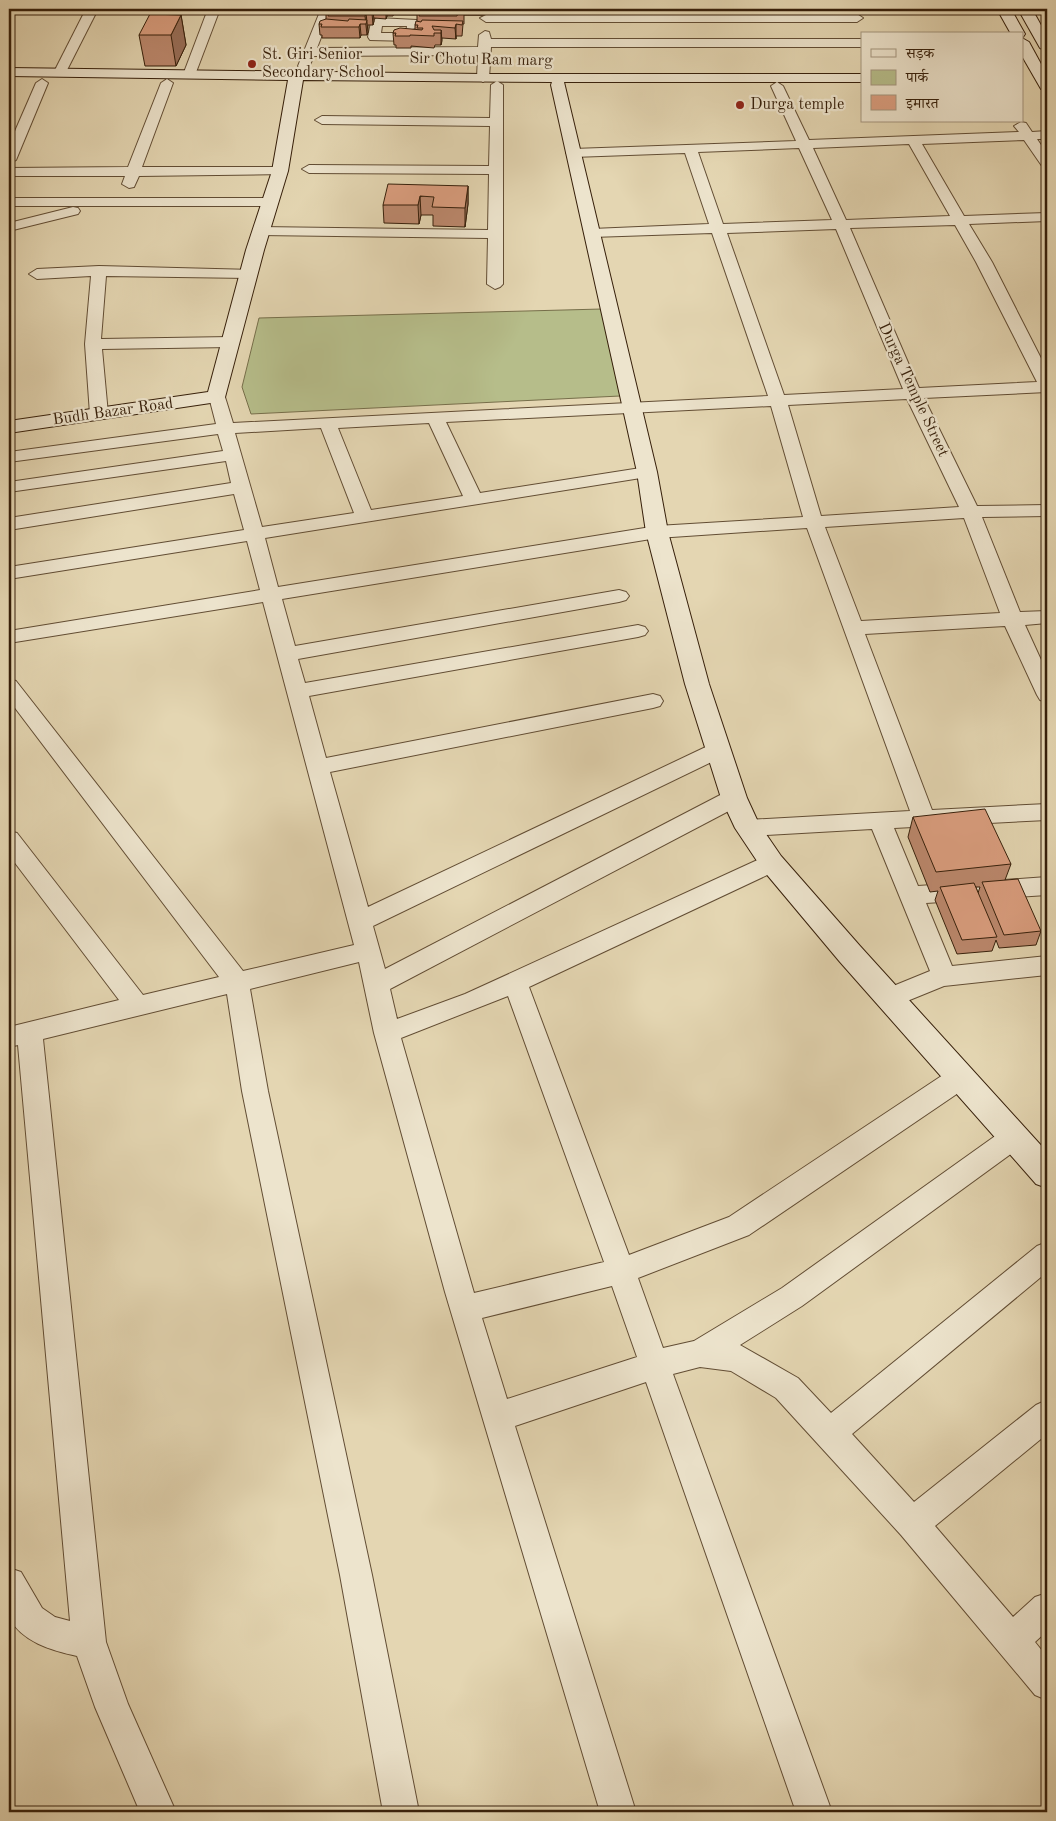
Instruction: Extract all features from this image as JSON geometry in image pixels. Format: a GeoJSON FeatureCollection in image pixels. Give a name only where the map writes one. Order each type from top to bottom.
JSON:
{"type":"FeatureCollection","features":[{"type":"Feature","properties":{"kind":"street"},"geometry":{"type":"LineString","coordinates":[[60,72],[92,9]]}},
{"type":"Feature","properties":{"kind":"street"},"geometry":{"type":"LineString","coordinates":[[189,75],[214,9]]}},
{"type":"Feature","properties":{"kind":"street"},"geometry":{"type":"LineString","coordinates":[[1004,9],[1017,32]]}},
{"type":"Feature","properties":{"kind":"street"},"geometry":{"type":"LineString","coordinates":[[1025,9],[1047,48]]}},
{"type":"Feature","properties":{"kind":"street"},"geometry":{"type":"LineString","coordinates":[[618,1812],[464,1309],[387,1033],[367,951],[227,428],[217,397],[260,231],[280,172],[299,74],[325,10],[856,18]]}},
{"type":"Feature","properties":{"kind":"street"},"geometry":{"type":"LineString","coordinates":[[483,78],[486,12]]}},
{"type":"Feature","properties":{"kind":"street"},"geometry":{"type":"LineString","coordinates":[[317,29],[336,29]]}},
{"type":"Feature","properties":{"kind":"street"},"geometry":{"type":"LineString","coordinates":[[369,29],[376,38],[409,38],[411,37],[412,30],[429,30]]}},
{"type":"Feature","properties":{"kind":"street"},"geometry":{"type":"LineString","coordinates":[[309,52],[449,53],[484,47],[861,43]]}},
{"type":"Feature","properties":{"kind":"street"},"geometry":{"type":"LineString","coordinates":[[1024,47],[1039,81]]}},
{"type":"Feature","properties":{"kind":"street","name":"Sir Chotu Ram marg"},"geometry":{"type":"LineString","coordinates":[[9,72],[189,75],[299,74],[483,78],[861,78]]}},
{"type":"Feature","properties":{"kind":"street","name":"Sir Chotu Ram marg"},"geometry":{"type":"LineString","coordinates":[[9,82],[167,83],[299,74],[497,85],[861,86]]}},
{"type":"Feature","properties":{"kind":"street"},"geometry":{"type":"LineString","coordinates":[[9,160],[42,83]]}},
{"type":"Feature","properties":{"kind":"street"},"geometry":{"type":"LineString","coordinates":[[122,202],[135,172],[167,83]]}},
{"type":"Feature","properties":{"kind":"street"},"geometry":{"type":"LineString","coordinates":[[494,284],[497,85]]}},
{"type":"Feature","properties":{"kind":"street"},"geometry":{"type":"LineString","coordinates":[[558,85],[647,472],[657,532],[697,684],[734,798],[748,828],[772,863],[1047,1174]]}},
{"type":"Feature","properties":{"kind":"street","name":"Durga Temple Street"},"geometry":{"type":"LineString","coordinates":[[777,86],[841,224],[913,394],[971,512],[1012,618],[1047,695]]}},
{"type":"Feature","properties":{"kind":"street"},"geometry":{"type":"LineString","coordinates":[[322,120],[497,122]]}},
{"type":"Feature","properties":{"kind":"street"},"geometry":{"type":"LineString","coordinates":[[1019,122],[1047,163]]}},
{"type":"Feature","properties":{"kind":"street"},"geometry":{"type":"LineString","coordinates":[[573,154],[1047,135]]}},
{"type":"Feature","properties":{"kind":"street"},"geometry":{"type":"LineString","coordinates":[[9,457],[227,428],[1047,386],[984,262],[913,140]]}},
{"type":"Feature","properties":{"kind":"street"},"geometry":{"type":"LineString","coordinates":[[690,149],[778,401],[814,522],[924,819]]}},
{"type":"Feature","properties":{"kind":"street"},"geometry":{"type":"LineString","coordinates":[[309,169],[496,170]]}},
{"type":"Feature","properties":{"kind":"street"},"geometry":{"type":"LineString","coordinates":[[9,172],[280,172]]}},
{"type":"Feature","properties":{"kind":"street"},"geometry":{"type":"LineString","coordinates":[[9,202],[270,202]]}},
{"type":"Feature","properties":{"kind":"street"},"geometry":{"type":"LineString","coordinates":[[9,227],[81,209],[89,202]]}},
{"type":"Feature","properties":{"kind":"street"},"geometry":{"type":"LineString","coordinates":[[592,233],[1047,217]]}},
{"type":"Feature","properties":{"kind":"street"},"geometry":{"type":"LineString","coordinates":[[260,231],[495,234]]}},
{"type":"Feature","properties":{"kind":"street"},"geometry":{"type":"LineString","coordinates":[[36,274],[99,271],[249,273]]}},
{"type":"Feature","properties":{"kind":"street"},"geometry":{"type":"LineString","coordinates":[[99,271],[93,344],[99,414]]}},
{"type":"Feature","properties":{"kind":"street"},"geometry":{"type":"LineString","coordinates":[[93,344],[231,342]]}},
{"type":"Feature","properties":{"kind":"street","name":"Budh Bazar Road"},"geometry":{"type":"LineString","coordinates":[[9,427],[217,397]]}},
{"type":"Feature","properties":{"kind":"street"},"geometry":{"type":"LineString","coordinates":[[435,418],[474,500]]}},
{"type":"Feature","properties":{"kind":"street"},"geometry":{"type":"LineString","coordinates":[[328,423],[365,517]]}},
{"type":"Feature","properties":{"kind":"street"},"geometry":{"type":"LineString","coordinates":[[9,487],[233,455]]}},
{"type":"Feature","properties":{"kind":"street"},"geometry":{"type":"LineString","coordinates":[[9,573],[647,472]]}},
{"type":"Feature","properties":{"kind":"street"},"geometry":{"type":"LineString","coordinates":[[9,524],[242,487]]}},
{"type":"Feature","properties":{"kind":"street"},"geometry":{"type":"LineString","coordinates":[[9,637],[657,532],[971,512],[1047,510]]}},
{"type":"Feature","properties":{"kind":"street"},"geometry":{"type":"LineString","coordinates":[[287,654],[619,596]]}},
{"type":"Feature","properties":{"kind":"street"},"geometry":{"type":"LineString","coordinates":[[854,628],[1047,617]]}},
{"type":"Feature","properties":{"kind":"street"},"geometry":{"type":"LineString","coordinates":[[297,691],[638,631]]}},
{"type":"Feature","properties":{"kind":"street"},"geometry":{"type":"LineString","coordinates":[[9,686],[237,982],[255,1090],[356,1576],[401,1812]]}},
{"type":"Feature","properties":{"kind":"street"},"geometry":{"type":"LineString","coordinates":[[318,768],[653,701]]}},
{"type":"Feature","properties":{"kind":"street"},"geometry":{"type":"LineString","coordinates":[[359,922],[718,750]]}},
{"type":"Feature","properties":{"kind":"street"},"geometry":{"type":"LineString","coordinates":[[376,985],[734,798]]}},
{"type":"Feature","properties":{"kind":"street"},"geometry":{"type":"LineString","coordinates":[[748,828],[1047,812]]}},
{"type":"Feature","properties":{"kind":"street"},"geometry":{"type":"LineString","coordinates":[[880,821],[944,976]]}},
{"type":"Feature","properties":{"kind":"street"},"geometry":{"type":"LineString","coordinates":[[9,839],[137,1006]]}},
{"type":"Feature","properties":{"kind":"street"},"geometry":{"type":"LineString","coordinates":[[387,1033],[474,1001],[772,863]]}},
{"type":"Feature","properties":{"kind":"street"},"geometry":{"type":"LineString","coordinates":[[911,895],[1047,886]]}},
{"type":"Feature","properties":{"kind":"street"},"geometry":{"type":"LineString","coordinates":[[158,1812],[115,1716],[98,1673],[89,1642],[19,1034],[367,951]]}},
{"type":"Feature","properties":{"kind":"street"},"geometry":{"type":"LineString","coordinates":[[890,998],[920,983],[944,976],[1047,966]]}},
{"type":"Feature","properties":{"kind":"street"},"geometry":{"type":"LineString","coordinates":[[514,983],[621,1271],[814,1812]]}},
{"type":"Feature","properties":{"kind":"street"},"geometry":{"type":"LineString","coordinates":[[464,1309],[621,1271],[739,1226],[961,1077]]}},
{"type":"Feature","properties":{"kind":"street"},"geometry":{"type":"LineString","coordinates":[[498,1417],[654,1365],[700,1353],[792,1297],[1014,1137]]}},
{"type":"Feature","properties":{"kind":"street"},"geometry":{"type":"LineString","coordinates":[[830,1433],[1047,1255]]}},
{"type":"Feature","properties":{"kind":"street"},"geometry":{"type":"LineString","coordinates":[[700,1353],[736,1357],[787,1388],[912,1524],[1047,1683]]}},
{"type":"Feature","properties":{"kind":"street"},"geometry":{"type":"LineString","coordinates":[[912,1524],[1047,1415]]}},
{"type":"Feature","properties":{"kind":"street"},"geometry":{"type":"LineString","coordinates":[[9,1584],[31,1623],[48,1633],[89,1642]]}},
{"type":"Feature","properties":{"kind":"street"},"geometry":{"type":"LineString","coordinates":[[1011,1641],[1047,1609]]}},
{"type":"Feature","properties":{"kind":"green space"},"geometry":{"type":"Polygon","coordinates":[[[602,309],[620,396],[251,414],[242,387],[259,318],[602,309]]]}},
{"type":"Feature","properties":{"kind":"building"},"geometry":{"type":"Polygon","coordinates":[[[327,10],[373,10],[372,13],[366,13],[365,16],[328,16],[327,10]]]}},
{"type":"Feature","properties":{"kind":"building"},"geometry":{"type":"Polygon","coordinates":[[[418,10],[464,10],[463,13],[458,13],[457,16],[419,16],[418,10]]]}},
{"type":"Feature","properties":{"kind":"building"},"geometry":{"type":"Polygon","coordinates":[[[150,14],[181,15],[171,35],[139,35],[150,14]]]}},
{"type":"Feature","properties":{"kind":"building"},"geometry":{"type":"Polygon","coordinates":[[[326,19],[367,20],[366,24],[360,24],[359,27],[321,27],[320,21],[326,19]]]}},
{"type":"Feature","properties":{"kind":"building"},"geometry":{"type":"Polygon","coordinates":[[[422,20],[463,21],[462,25],[456,24],[455,28],[432,26],[434,30],[441,30],[441,33],[434,33],[434,36],[395,36],[396,33],[393,33],[394,30],[400,28],[422,30],[423,28],[417,28],[418,25],[415,25],[416,21],[421,22],[422,20]]]}},
{"type":"Feature","properties":{"kind":"building"},"geometry":{"type":"Polygon","coordinates":[[[388,184],[468,186],[465,208],[432,207],[434,197],[420,196],[418,205],[383,205],[388,184]]]}},
{"type":"Feature","properties":{"kind":"building"},"geometry":{"type":"Polygon","coordinates":[[[985,809],[1011,864],[936,872],[913,817],[985,809]]]}},
{"type":"Feature","properties":{"kind":"building"},"geometry":{"type":"Polygon","coordinates":[[[1018,879],[1041,931],[1004,935],[982,882],[1018,879]]]}},
{"type":"Feature","properties":{"kind":"building"},"geometry":{"type":"Polygon","coordinates":[[[974,883],[997,937],[962,940],[940,887],[974,883]]]}},
{"type":"Feature","properties":{"kind":"place","name":"St. Giri Senior Secondary School"},"geometry":{"type":"Point","coordinates":[252,64]}},
{"type":"Feature","properties":{"kind":"place","name":"Durga temple"},"geometry":{"type":"Point","coordinates":[740,105]}}]}
